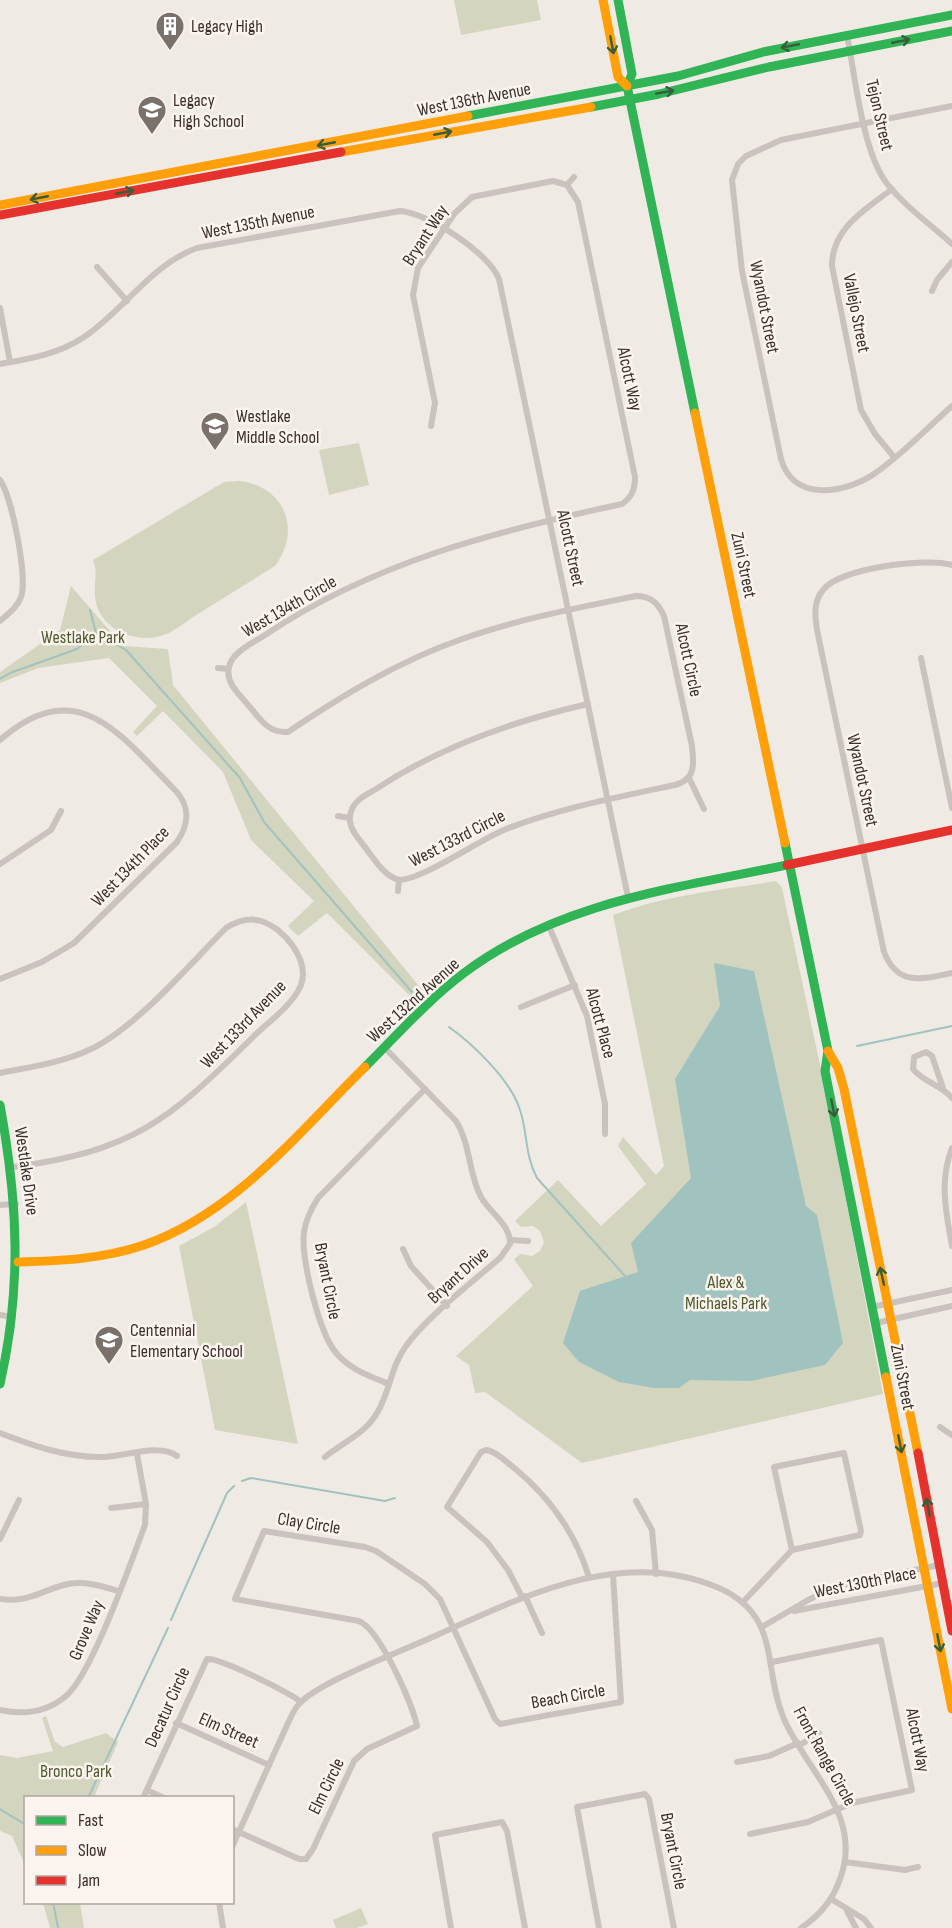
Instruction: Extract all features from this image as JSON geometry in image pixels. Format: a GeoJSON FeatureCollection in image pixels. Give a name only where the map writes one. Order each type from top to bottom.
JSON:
{"type":"FeatureCollection","features":[{"type":"Feature","properties":{"kind":"main road","name":"Zuni Street"},"geometry":{"type":"LineString","coordinates":[[603,0],[618,77],[627,86],[630,98],[828,1051],[838,1068],[844,1089],[889,1304],[952,1631]]}},
{"type":"Feature","properties":{"kind":"main road","name":"Zuni Street"},"geometry":{"type":"LineString","coordinates":[[618,0],[632,74],[627,86]]}},
{"type":"Feature","properties":{"kind":"main road","name":"West 136th Avenue"},"geometry":{"type":"LineString","coordinates":[[0,215],[385,138],[691,73],[763,52],[952,15]]}},
{"type":"Feature","properties":{"kind":"main road","name":"West 136th Avenue"},"geometry":{"type":"LineString","coordinates":[[0,205],[699,86],[769,67],[952,30]]}},
{"type":"Feature","properties":{"kind":"main road"},"geometry":{"type":"LineString","coordinates":[[68,203],[78,191]]}},
{"type":"Feature","properties":{"kind":"main road","name":"West 132nd Avenue"},"geometry":{"type":"LineString","coordinates":[[18,1262],[64,1262],[110,1256],[150,1244],[194,1224],[222,1205],[250,1181],[384,1047],[465,972],[503,947],[548,924],[585,909],[628,897],[952,830]]}},
{"type":"Feature","properties":{"kind":"main road","name":"Zuni Street"},"geometry":{"type":"LineString","coordinates":[[828,1051],[825,1071],[952,1709]]}},
{"type":"Feature","properties":{"kind":"main road","name":"Westlake Drive"},"geometry":{"type":"LineString","coordinates":[[0,1105],[13,1167],[18,1262],[13,1317],[0,1384]]}},
{"type":"Feature","properties":{"kind":"street","name":"Tejon Street"},"geometry":{"type":"LineString","coordinates":[[847,35],[875,162],[892,189],[952,244]]}},
{"type":"Feature","properties":{"kind":"street"},"geometry":{"type":"LineString","coordinates":[[865,123],[952,106]]}},
{"type":"Feature","properties":{"kind":"street","name":"Wyandot Street"},"geometry":{"type":"LineString","coordinates":[[865,123],[782,140],[752,152],[738,164],[732,180],[732,194],[743,279],[781,459],[789,478],[798,485],[819,490],[857,482],[874,474],[894,456]]}},
{"type":"Feature","properties":{"kind":"street"},"geometry":{"type":"LineString","coordinates":[[567,185],[574,177]]}},
{"type":"Feature","properties":{"kind":"street","name":"Bryant Way"},"geometry":{"type":"LineString","coordinates":[[431,426],[435,403],[413,295],[418,268],[463,203],[472,198],[553,182],[567,185]]}},
{"type":"Feature","properties":{"kind":"street","name":"Alcott Way"},"geometry":{"type":"LineString","coordinates":[[567,185],[578,202],[635,477],[631,495]]}},
{"type":"Feature","properties":{"kind":"street","name":"Vallejo Street"},"geometry":{"type":"LineString","coordinates":[[892,189],[842,231],[834,247],[832,266],[861,410],[875,434],[894,456]]}},
{"type":"Feature","properties":{"kind":"street","name":"West 135th Avenue"},"geometry":{"type":"LineString","coordinates":[[0,364],[45,355],[70,345],[96,328],[167,264],[197,248],[400,211],[421,215],[444,230]]}},
{"type":"Feature","properties":{"kind":"street","name":"Alcott Street"},"geometry":{"type":"LineString","coordinates":[[444,230],[490,261],[499,279],[628,897]]}},
{"type":"Feature","properties":{"kind":"street"},"geometry":{"type":"LineString","coordinates":[[932,291],[937,280],[952,262]]}},
{"type":"Feature","properties":{"kind":"street"},"geometry":{"type":"LineString","coordinates":[[97,267],[127,301]]}},
{"type":"Feature","properties":{"kind":"street"},"geometry":{"type":"LineString","coordinates":[[0,308],[10,362]]}},
{"type":"Feature","properties":{"kind":"street"},"geometry":{"type":"LineString","coordinates":[[894,456],[952,406]]}},
{"type":"Feature","properties":{"kind":"street"},"geometry":{"type":"LineString","coordinates":[[0,480],[8,498],[22,575],[22,596],[15,608],[0,621]]}},
{"type":"Feature","properties":{"kind":"street"},"geometry":{"type":"LineString","coordinates":[[549,520],[622,504],[631,495],[639,500]]}},
{"type":"Feature","properties":{"kind":"street","name":"West 134th Circle"},"geometry":{"type":"LineString","coordinates":[[228,669],[236,655],[275,628],[363,581],[457,544],[549,520]]}},
{"type":"Feature","properties":{"kind":"street","name":"Wyandot Street"},"geometry":{"type":"LineString","coordinates":[[952,565],[932,561],[909,563],[838,578],[822,591],[815,609],[817,630],[884,952],[890,964],[898,972],[920,979],[952,973]]}},
{"type":"Feature","properties":{"kind":"street"},"geometry":{"type":"LineString","coordinates":[[218,668],[228,669],[229,680],[234,688],[267,728],[276,732],[288,732],[364,684],[447,645],[518,622],[568,610],[636,596],[652,600],[658,592]]}},
{"type":"Feature","properties":{"kind":"street","name":"Alcott Circle"},"geometry":{"type":"LineString","coordinates":[[652,600],[664,616],[692,746],[693,767],[689,778]]}},
{"type":"Feature","properties":{"kind":"street"},"geometry":{"type":"LineString","coordinates":[[921,658],[952,808]]}},
{"type":"Feature","properties":{"kind":"street"},"geometry":{"type":"LineString","coordinates":[[338,816],[350,818],[352,809],[358,801],[430,758],[509,725],[588,704]]}},
{"type":"Feature","properties":{"kind":"street","name":"West 134th Place"},"geometry":{"type":"LineString","coordinates":[[0,740],[20,723],[51,711],[80,712],[97,717],[112,727],[175,790],[184,801],[187,818],[184,832],[177,842],[74,943],[42,962],[0,979]]}},
{"type":"Feature","properties":{"kind":"street"},"geometry":{"type":"LineString","coordinates":[[275,741],[276,732]]}},
{"type":"Feature","properties":{"kind":"street"},"geometry":{"type":"LineString","coordinates":[[608,799],[675,785],[689,778],[704,808]]}},
{"type":"Feature","properties":{"kind":"street","name":"West 133rd Circle"},"geometry":{"type":"LineString","coordinates":[[350,818],[356,836],[382,869],[399,880],[419,875],[502,830],[560,810],[608,799]]}},
{"type":"Feature","properties":{"kind":"street"},"geometry":{"type":"LineString","coordinates":[[0,864],[51,830],[61,811]]}},
{"type":"Feature","properties":{"kind":"street"},"geometry":{"type":"LineString","coordinates":[[398,891],[399,880]]}},
{"type":"Feature","properties":{"kind":"street","name":"West 133rd Avenue"},"geometry":{"type":"LineString","coordinates":[[0,1073],[77,1055],[111,1038],[131,1022],[233,923],[249,919],[266,923],[291,945],[302,961],[302,979],[292,998],[174,1112],[126,1140],[100,1150],[60,1160],[13,1167]]}},
{"type":"Feature","properties":{"kind":"street","name":"Alcott Place"},"geometry":{"type":"LineString","coordinates":[[548,924],[587,1016],[607,1118],[605,1134]]}},
{"type":"Feature","properties":{"kind":"street"},"geometry":{"type":"LineString","coordinates":[[521,1007],[575,985]]}},
{"type":"Feature","properties":{"kind":"street","name":"Bryant Drive"},"geometry":{"type":"LineString","coordinates":[[325,1456],[357,1436],[374,1418],[394,1365],[406,1345],[505,1253],[510,1240],[508,1232],[479,1194],[474,1182],[465,1136],[456,1121],[384,1047]]}},
{"type":"Feature","properties":{"kind":"street"},"geometry":{"type":"LineString","coordinates":[[943,1088],[932,1056],[926,1052],[914,1057],[913,1069],[916,1074],[943,1088],[952,1098]]}},
{"type":"Feature","properties":{"kind":"street","name":"Bryant Circle"},"geometry":{"type":"LineString","coordinates":[[389,1383],[350,1366],[327,1340],[319,1322],[304,1252],[304,1235],[309,1212],[318,1198],[425,1089]]}},
{"type":"Feature","properties":{"kind":"street"},"geometry":{"type":"LineString","coordinates":[[952,1148],[947,1166],[944,1195],[952,1246]]}},
{"type":"Feature","properties":{"kind":"street"},"geometry":{"type":"LineString","coordinates":[[0,1205],[16,1204]]}},
{"type":"Feature","properties":{"kind":"street"},"geometry":{"type":"LineString","coordinates":[[510,1240],[528,1241]]}},
{"type":"Feature","properties":{"kind":"street"},"geometry":{"type":"LineString","coordinates":[[404,1249],[411,1266],[447,1306]]}},
{"type":"Feature","properties":{"kind":"street"},"geometry":{"type":"LineString","coordinates":[[872,1307],[952,1290]]}},
{"type":"Feature","properties":{"kind":"street"},"geometry":{"type":"LineString","coordinates":[[876,1323],[952,1306]]}},
{"type":"Feature","properties":{"kind":"street"},"geometry":{"type":"LineString","coordinates":[[0,1316],[13,1317]]}},
{"type":"Feature","properties":{"kind":"street"},"geometry":{"type":"LineString","coordinates":[[940,1427],[952,1435]]}},
{"type":"Feature","properties":{"kind":"street"},"geometry":{"type":"LineString","coordinates":[[0,1433],[44,1449],[76,1456],[137,1454],[155,1450],[166,1450],[177,1456]]}},
{"type":"Feature","properties":{"kind":"street"},"geometry":{"type":"LineString","coordinates":[[542,1633],[508,1570],[487,1542],[447,1507],[481,1452],[486,1450],[505,1461],[547,1499],[577,1544],[589,1577]]}},
{"type":"Feature","properties":{"kind":"street"},"geometry":{"type":"LineString","coordinates":[[743,1602],[792,1550],[860,1535],[844,1453],[774,1467],[792,1550]]}},
{"type":"Feature","properties":{"kind":"street","name":"Grove Way"},"geometry":{"type":"LineString","coordinates":[[0,1710],[31,1712],[52,1705],[67,1696],[86,1670],[145,1525],[146,1504],[137,1454]]}},
{"type":"Feature","properties":{"kind":"street"},"geometry":{"type":"LineString","coordinates":[[0,1539],[19,1500]]}},
{"type":"Feature","properties":{"kind":"street"},"geometry":{"type":"LineString","coordinates":[[636,1502],[652,1530],[656,1552],[656,1574]]}},
{"type":"Feature","properties":{"kind":"street"},"geometry":{"type":"LineString","coordinates":[[111,1508],[146,1504]]}},
{"type":"Feature","properties":{"kind":"street","name":"Clay Circle"},"geometry":{"type":"LineString","coordinates":[[388,1657],[377,1636],[358,1621],[236,1600],[235,1593],[263,1532],[365,1547],[376,1551],[431,1589],[440,1599],[455,1627]]}},
{"type":"Feature","properties":{"kind":"street","name":"West 130th Place"},"geometry":{"type":"LineString","coordinates":[[762,1627],[837,1586],[939,1565]]}},
{"type":"Feature","properties":{"kind":"street","name":"Front Range Circle"},"geometry":{"type":"LineString","coordinates":[[234,1843],[288,1723],[301,1702],[321,1688],[523,1596],[548,1587],[589,1577],[656,1574],[702,1582],[743,1602],[762,1627],[784,1718],[838,1809],[844,1827],[845,1862],[831,1899],[801,1928]]}},
{"type":"Feature","properties":{"kind":"street","name":"Beach Circle"},"geometry":{"type":"LineString","coordinates":[[455,1627],[497,1723],[621,1702],[613,1575]]}},
{"type":"Feature","properties":{"kind":"street"},"geometry":{"type":"LineString","coordinates":[[0,1599],[26,1599],[68,1584],[80,1583],[118,1591]]}},
{"type":"Feature","properties":{"kind":"street","name":"West 130th Place"},"geometry":{"type":"LineString","coordinates":[[793,1611],[942,1583]]}},
{"type":"Feature","properties":{"kind":"street","name":"Alcott Way"},"geometry":{"type":"LineString","coordinates":[[750,1834],[808,1822],[868,1799],[912,1790],[880,1640],[772,1662]]}},
{"type":"Feature","properties":{"kind":"street","name":"Elm Circle"},"geometry":{"type":"LineString","coordinates":[[240,1832],[299,1859],[309,1856],[354,1761],[367,1749],[417,1726],[388,1657]]}},
{"type":"Feature","properties":{"kind":"street","name":"Decatur Circle"},"geometry":{"type":"LineString","coordinates":[[144,1796],[203,1663],[209,1659],[290,1694],[301,1702]]}},
{"type":"Feature","properties":{"kind":"street","name":"Elm Street"},"geometry":{"type":"LineString","coordinates":[[176,1723],[269,1765]]}},
{"type":"Feature","properties":{"kind":"street"},"geometry":{"type":"LineString","coordinates":[[737,1762],[769,1756],[819,1733]]}},
{"type":"Feature","properties":{"kind":"street"},"geometry":{"type":"LineString","coordinates":[[147,1790],[162,1796]]}},
{"type":"Feature","properties":{"kind":"street","name":"Bryant Circle"},"geometry":{"type":"LineString","coordinates":[[599,1928],[577,1807],[645,1794],[649,1799],[674,1928]]}},
{"type":"Feature","properties":{"kind":"street"},"geometry":{"type":"LineString","coordinates":[[451,1928],[434,1837],[437,1833],[502,1822],[507,1831],[525,1928]]}},
{"type":"Feature","properties":{"kind":"street"},"geometry":{"type":"LineString","coordinates":[[234,1830],[240,1832]]}},
{"type":"Feature","properties":{"kind":"street"},"geometry":{"type":"LineString","coordinates":[[845,1862],[905,1870],[918,1867]]}},
{"type":"Feature","properties":{"kind":"street"},"geometry":{"type":"LineString","coordinates":[[831,1899],[864,1919],[871,1928]]}},
{"type":"Feature","properties":{"kind":"street"},"geometry":{"type":"LineString","coordinates":[[219,1904],[223,1928]]}},
{"type":"Feature","properties":{"kind":"street"},"geometry":{"type":"LineString","coordinates":[[847,1910],[856,1928]]}},
{"type":"Feature","properties":{"kind":"green space"},"geometry":{"type":"Polygon","coordinates":[[[454,0],[537,0],[541,20],[461,35],[454,0]]]}},
{"type":"Feature","properties":{"kind":"green space"},"geometry":{"type":"Polygon","coordinates":[[[359,443],[369,485],[329,495],[319,450],[359,443]]]}},
{"type":"Feature","properties":{"kind":"green space"},"geometry":{"type":"Polygon","coordinates":[[[240,481],[256,485],[268,492],[278,501],[284,512],[288,525],[287,538],[283,552],[275,566],[165,635],[144,638],[127,635],[105,620],[95,598],[96,572],[93,560],[224,482],[240,481]]]}},
{"type":"Feature","properties":{"kind":"green space","name":"Westlake Park"},"geometry":{"type":"Polygon","coordinates":[[[71,586],[123,646],[168,649],[173,685],[423,991],[414,1000],[327,913],[298,936],[288,926],[314,901],[251,840],[223,772],[163,711],[137,736],[133,732],[157,706],[109,658],[38,668],[0,683],[0,672],[60,630],[71,586]]]}},
{"type":"Feature","properties":{"kind":"green space","name":"Alex & Michaels Park"},"geometry":{"type":"Polygon","coordinates":[[[776,881],[782,888],[823,1079],[883,1394],[582,1463],[485,1392],[475,1393],[469,1365],[456,1356],[533,1286],[514,1259],[521,1254],[532,1256],[540,1251],[544,1242],[540,1231],[533,1226],[521,1227],[515,1221],[558,1180],[601,1226],[646,1184],[618,1146],[623,1137],[656,1175],[664,1166],[613,915],[673,898],[776,881]]]}},
{"type":"Feature","properties":{"kind":"green space"},"geometry":{"type":"Polygon","coordinates":[[[246,1202],[298,1444],[215,1430],[179,1246],[214,1227],[246,1202]]]}},
{"type":"Feature","properties":{"kind":"green space","name":"Bronco Park"},"geometry":{"type":"Polygon","coordinates":[[[46,1716],[55,1742],[63,1747],[106,1733],[118,1742],[94,1796],[24,1796],[24,1863],[12,1836],[0,1831],[0,1755],[17,1758],[53,1751],[42,1718],[46,1716]]]}},
{"type":"Feature","properties":{"kind":"green space"},"geometry":{"type":"Polygon","coordinates":[[[43,1904],[80,1904],[84,1928],[50,1928],[43,1904]]]}},
{"type":"Feature","properties":{"kind":"green space"},"geometry":{"type":"Polygon","coordinates":[[[361,1908],[368,1924],[357,1928],[336,1928],[333,1920],[361,1908]]]}},
{"type":"Feature","properties":{"kind":"water"},"geometry":{"type":"Polygon","coordinates":[[[714,963],[754,971],[806,1206],[817,1215],[843,1343],[825,1365],[751,1381],[690,1380],[679,1388],[654,1388],[619,1382],[579,1362],[563,1343],[580,1291],[638,1272],[631,1243],[691,1178],[675,1079],[720,1006],[714,963]]]}},
{"type":"Feature","properties":{"kind":"waterway"},"geometry":{"type":"LineString","coordinates":[[90,610],[96,633]]}},
{"type":"Feature","properties":{"kind":"waterway"},"geometry":{"type":"LineString","coordinates":[[0,679],[10,673],[77,649],[96,633],[126,650],[240,778],[264,822],[412,992]]}},
{"type":"Feature","properties":{"kind":"waterway"},"geometry":{"type":"LineString","coordinates":[[857,1046],[952,1026]]}},
{"type":"Feature","properties":{"kind":"waterway"},"geometry":{"type":"LineString","coordinates":[[449,1027],[489,1063],[514,1096],[522,1116],[530,1160],[537,1178],[625,1276]]}},
{"type":"Feature","properties":{"kind":"waterway"},"geometry":{"type":"LineString","coordinates":[[242,1481],[251,1478],[385,1501],[395,1498]]}},
{"type":"Feature","properties":{"kind":"waterway"},"geometry":{"type":"LineString","coordinates":[[171,1620],[227,1493],[234,1486]]}},
{"type":"Feature","properties":{"kind":"waterway"},"geometry":{"type":"LineString","coordinates":[[89,1796],[168,1628]]}},
{"type":"Feature","properties":{"kind":"waterway"},"geometry":{"type":"LineString","coordinates":[[0,1809],[24,1824]]}},
{"type":"Feature","properties":{"kind":"waterway"},"geometry":{"type":"LineString","coordinates":[[53,1904],[58,1928]]}},
{"type":"Feature","properties":{"kind":"traffic: fast"},"geometry":{"type":"LineString","coordinates":[[618,0],[632,74],[627,86],[695,413]]}},
{"type":"Feature","properties":{"kind":"traffic: fast"},"geometry":{"type":"LineString","coordinates":[[468,116],[678,76],[763,52],[952,15]]}},
{"type":"Feature","properties":{"kind":"traffic: fast"},"geometry":{"type":"LineString","coordinates":[[591,107],[659,94],[769,67],[952,31]]}},
{"type":"Feature","properties":{"kind":"traffic: fast"},"geometry":{"type":"LineString","coordinates":[[785,843],[828,1051],[825,1071],[886,1377]]}},
{"type":"Feature","properties":{"kind":"traffic: fast"},"geometry":{"type":"LineString","coordinates":[[365,1067],[451,983],[500,949],[539,929],[619,901],[787,865]]}},
{"type":"Feature","properties":{"kind":"traffic: fast"},"geometry":{"type":"LineString","coordinates":[[0,1105],[11,1176],[15,1245],[12,1313],[0,1384]]}},
{"type":"Feature","properties":{"kind":"traffic: slow"},"geometry":{"type":"LineString","coordinates":[[603,0],[618,77],[627,86]]}},
{"type":"Feature","properties":{"kind":"traffic: slow"},"geometry":{"type":"LineString","coordinates":[[341,152],[591,107]]}},
{"type":"Feature","properties":{"kind":"traffic: slow"},"geometry":{"type":"LineString","coordinates":[[0,205],[468,116]]}},
{"type":"Feature","properties":{"kind":"traffic: slow"},"geometry":{"type":"LineString","coordinates":[[695,413],[785,843]]}},
{"type":"Feature","properties":{"kind":"traffic: slow"},"geometry":{"type":"LineString","coordinates":[[828,1051],[838,1068],[844,1089],[918,1453]]}},
{"type":"Feature","properties":{"kind":"traffic: slow"},"geometry":{"type":"LineString","coordinates":[[18,1262],[66,1260],[129,1250],[177,1231],[208,1213],[264,1169],[365,1067]]}},
{"type":"Feature","properties":{"kind":"traffic: slow"},"geometry":{"type":"LineString","coordinates":[[886,1377],[952,1709]]}},
{"type":"Feature","properties":{"kind":"traffic: jam"},"geometry":{"type":"LineString","coordinates":[[0,215],[341,152]]}},
{"type":"Feature","properties":{"kind":"traffic: jam"},"geometry":{"type":"LineString","coordinates":[[787,865],[952,830]]}},
{"type":"Feature","properties":{"kind":"traffic: jam"},"geometry":{"type":"LineString","coordinates":[[918,1453],[952,1631]]}},
{"type":"Feature","properties":{"kind":"place","name":"Legacy High"},"geometry":{"type":"Point","coordinates":[170,52]}},
{"type":"Feature","properties":{"kind":"place","name":"Legacy High School"},"geometry":{"type":"Point","coordinates":[152,136]}},
{"type":"Feature","properties":{"kind":"place","name":"Westlake Middle School"},"geometry":{"type":"Point","coordinates":[215,452]}},
{"type":"Feature","properties":{"kind":"place","name":"Centennial Elementary School"},"geometry":{"type":"Point","coordinates":[109,1366]}}]}
